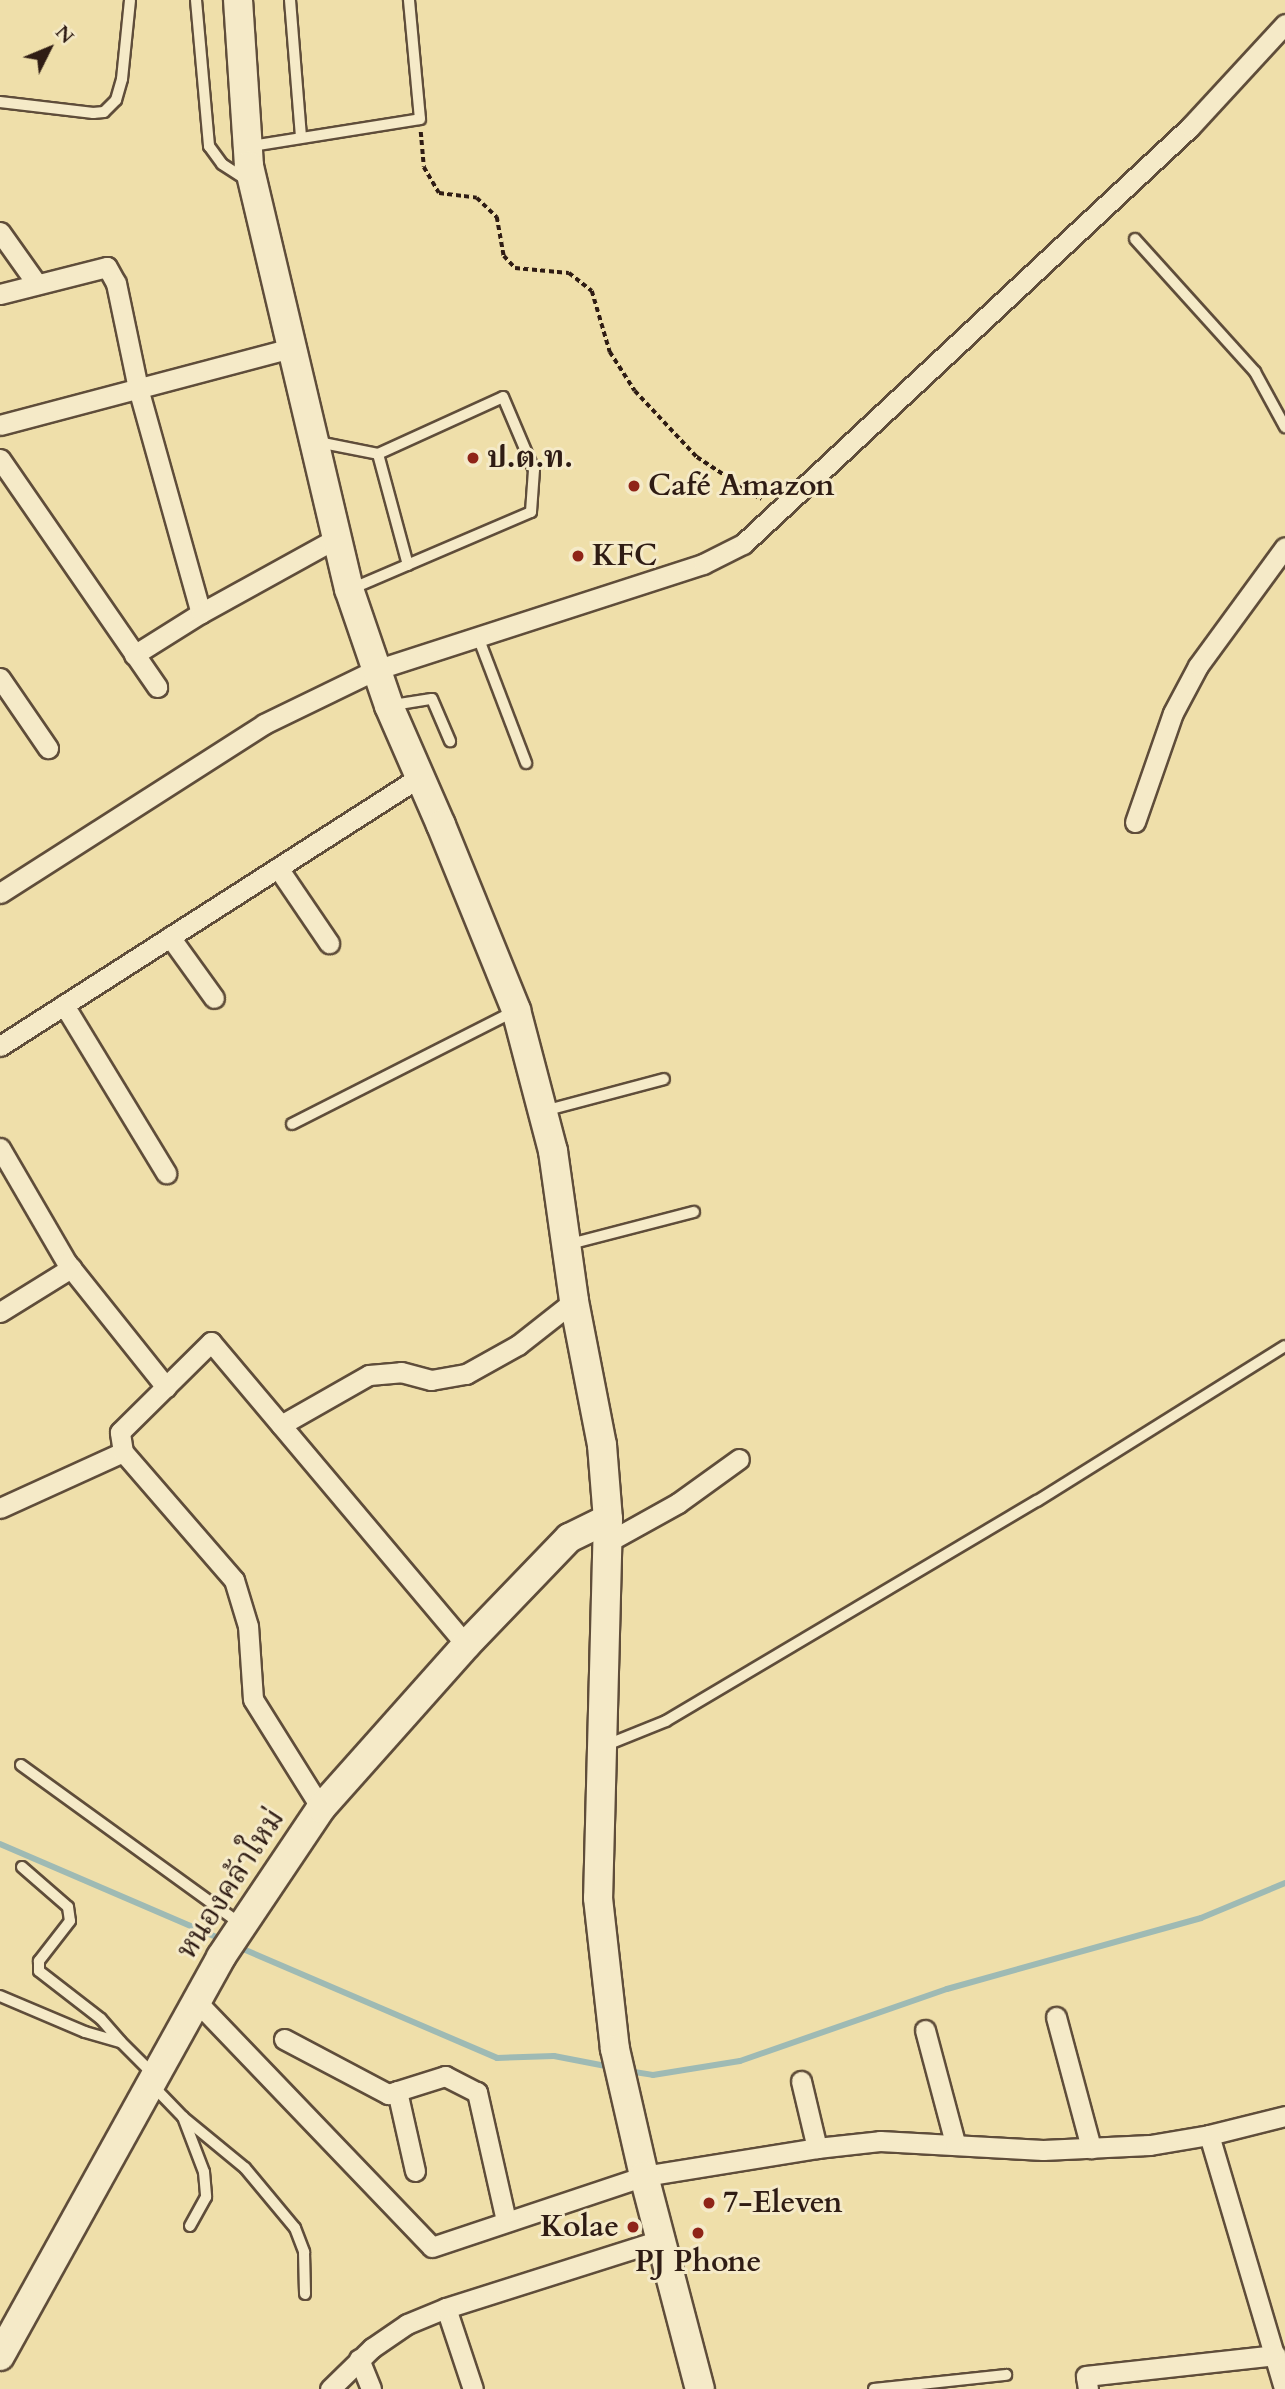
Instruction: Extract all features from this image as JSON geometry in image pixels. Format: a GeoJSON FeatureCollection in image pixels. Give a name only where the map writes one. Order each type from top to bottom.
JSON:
{"type":"FeatureCollection","features":[{"type":"Feature","properties":{"kind":"main road"},"geometry":{"type":"LineString","coordinates":[[238,0],[247,147],[254,185],[349,589],[389,706],[421,776],[516,1010],[553,1151],[573,1301],[602,1445],[608,1531],[598,1898],[615,2049],[644,2176],[700,2389]]}},
{"type":"Feature","properties":{"kind":"main road","name":"หนองคล้าใหม่"},"geometry":{"type":"LineString","coordinates":[[0,2356],[221,1957],[321,1808],[466,1645],[569,1538],[608,1531]]}},
{"type":"Feature","properties":{"kind":"street"},"geometry":{"type":"LineString","coordinates":[[0,893],[264,724],[375,670],[703,564],[743,544],[1190,127],[1285,24]]}},
{"type":"Feature","properties":{"kind":"street"},"geometry":{"type":"LineString","coordinates":[[0,232],[37,284]]}},
{"type":"Feature","properties":{"kind":"street"},"geometry":{"type":"LineString","coordinates":[[0,294],[107,267],[116,284],[138,388],[201,613]]}},
{"type":"Feature","properties":{"kind":"street"},"geometry":{"type":"LineString","coordinates":[[0,425],[292,348]]}},
{"type":"Feature","properties":{"kind":"street"},"geometry":{"type":"LineString","coordinates":[[0,459],[157,687]]}},
{"type":"Feature","properties":{"kind":"street"},"geometry":{"type":"LineString","coordinates":[[134,655],[201,613],[337,538]]}},
{"type":"Feature","properties":{"kind":"street"},"geometry":{"type":"LineString","coordinates":[[1135,822],[1173,713],[1198,666],[1285,547]]}},
{"type":"Feature","properties":{"kind":"street"},"geometry":{"type":"LineString","coordinates":[[0,678],[48,748]]}},
{"type":"Feature","properties":{"kind":"street"},"geometry":{"type":"LineString","coordinates":[[0,1046],[421,776]]}},
{"type":"Feature","properties":{"kind":"street"},"geometry":{"type":"LineString","coordinates":[[278,868],[329,943]]}},
{"type":"Feature","properties":{"kind":"street"},"geometry":{"type":"LineString","coordinates":[[170,937],[214,998]]}},
{"type":"Feature","properties":{"kind":"street"},"geometry":{"type":"LineString","coordinates":[[64,1005],[166,1173]]}},
{"type":"Feature","properties":{"kind":"street"},"geometry":{"type":"LineString","coordinates":[[0,1148],[71,1268],[166,1387]]}},
{"type":"Feature","properties":{"kind":"street"},"geometry":{"type":"LineString","coordinates":[[0,1312],[71,1268]]}},
{"type":"Feature","properties":{"kind":"street"},"geometry":{"type":"LineString","coordinates":[[281,1425],[369,1375],[401,1372],[431,1380],[466,1374],[518,1345],[573,1301]]}},
{"type":"Feature","properties":{"kind":"street"},"geometry":{"type":"LineString","coordinates":[[321,1808],[253,1699],[248,1626],[234,1580],[123,1451],[120,1432],[211,1342],[466,1645]]}},
{"type":"Feature","properties":{"kind":"street"},"geometry":{"type":"LineString","coordinates":[[0,1508],[123,1451]]}},
{"type":"Feature","properties":{"kind":"street"},"geometry":{"type":"LineString","coordinates":[[608,1531],[678,1503],[739,1459]]}},
{"type":"Feature","properties":{"kind":"street"},"geometry":{"type":"LineString","coordinates":[[197,2002],[432,2247],[644,2176],[817,2148],[880,2141],[1044,2150],[1150,2145],[1209,2135],[1285,2116]]}},
{"type":"Feature","properties":{"kind":"street"},"geometry":{"type":"LineString","coordinates":[[1056,2017],[1091,2148]]}},
{"type":"Feature","properties":{"kind":"street"},"geometry":{"type":"LineString","coordinates":[[925,2030],[955,2144]]}},
{"type":"Feature","properties":{"kind":"street"},"geometry":{"type":"LineString","coordinates":[[284,2039],[388,2094],[445,2076],[477,2092],[506,2221]]}},
{"type":"Feature","properties":{"kind":"street"},"geometry":{"type":"LineString","coordinates":[[801,2081],[817,2148]]}},
{"type":"Feature","properties":{"kind":"street"},"geometry":{"type":"LineString","coordinates":[[397,2091],[415,2171]]}},
{"type":"Feature","properties":{"kind":"street"},"geometry":{"type":"LineString","coordinates":[[1209,2135],[1284,2389]]}},
{"type":"Feature","properties":{"kind":"street"},"geometry":{"type":"LineString","coordinates":[[330,2389],[359,2359],[407,2324],[446,2308],[661,2240]]}},
{"type":"Feature","properties":{"kind":"street"},"geometry":{"type":"LineString","coordinates":[[446,2308],[473,2389]]}},
{"type":"Feature","properties":{"kind":"street"},"geometry":{"type":"LineString","coordinates":[[1088,2389],[1086,2376],[1276,2355]]}},
{"type":"Feature","properties":{"kind":"street"},"geometry":{"type":"LineString","coordinates":[[359,2359],[371,2389]]}},
{"type":"Feature","properties":{"kind":"lane"},"geometry":{"type":"LineString","coordinates":[[0,102],[104,112],[116,100],[122,79],[130,0]]}},
{"type":"Feature","properties":{"kind":"lane"},"geometry":{"type":"LineString","coordinates":[[196,0],[209,146],[222,164],[254,185]]}},
{"type":"Feature","properties":{"kind":"lane"},"geometry":{"type":"LineString","coordinates":[[290,0],[302,138]]}},
{"type":"Feature","properties":{"kind":"lane"},"geometry":{"type":"LineString","coordinates":[[247,147],[420,119],[409,0]]}},
{"type":"Feature","properties":{"kind":"lane"},"geometry":{"type":"LineString","coordinates":[[1135,239],[1255,372],[1285,427]]}},
{"type":"Feature","properties":{"kind":"lane"},"geometry":{"type":"LineString","coordinates":[[314,442],[378,454],[503,397],[534,470],[531,512],[349,589]]}},
{"type":"Feature","properties":{"kind":"lane"},"geometry":{"type":"LineString","coordinates":[[378,454],[408,565]]}},
{"type":"Feature","properties":{"kind":"lane"},"geometry":{"type":"LineString","coordinates":[[478,637],[526,763]]}},
{"type":"Feature","properties":{"kind":"lane"},"geometry":{"type":"LineString","coordinates":[[389,706],[432,699],[450,741]]}},
{"type":"Feature","properties":{"kind":"lane"},"geometry":{"type":"LineString","coordinates":[[292,1124],[516,1010]]}},
{"type":"Feature","properties":{"kind":"lane"},"geometry":{"type":"LineString","coordinates":[[544,1111],[664,1079]]}},
{"type":"Feature","properties":{"kind":"lane"},"geometry":{"type":"LineString","coordinates":[[566,1245],[694,1212]]}},
{"type":"Feature","properties":{"kind":"lane"},"geometry":{"type":"LineString","coordinates":[[603,1746],[666,1721],[1037,1501],[1285,1346]]}},
{"type":"Feature","properties":{"kind":"lane"},"geometry":{"type":"LineString","coordinates":[[21,1765],[239,1927]]}},
{"type":"Feature","properties":{"kind":"lane"},"geometry":{"type":"LineString","coordinates":[[22,1867],[68,1907],[70,1921],[39,1961],[39,1971],[101,2019],[183,2117],[245,2168],[295,2228],[304,2252],[305,2294]]}},
{"type":"Feature","properties":{"kind":"lane"},"geometry":{"type":"LineString","coordinates":[[0,1996],[85,2032],[121,2042]]}},
{"type":"Feature","properties":{"kind":"lane"},"geometry":{"type":"LineString","coordinates":[[183,2117],[204,2172],[206,2197],[190,2226]]}},
{"type":"Feature","properties":{"kind":"lane"},"geometry":{"type":"LineString","coordinates":[[874,2389],[1006,2375]]}},
{"type":"Feature","properties":{"kind":"path"},"geometry":{"type":"LineString","coordinates":[[420,119],[424,167],[439,193],[477,198],[497,217],[504,256],[514,268],[569,273],[592,291],[610,352],[635,391],[697,457],[754,492],[776,514]]}},
{"type":"Feature","properties":{"kind":"waterway"},"geometry":{"type":"LineString","coordinates":[[0,1844],[223,1940]]}},
{"type":"Feature","properties":{"kind":"waterway"},"geometry":{"type":"LineString","coordinates":[[628,2071],[653,2075],[740,2061],[947,1989],[1201,1918],[1285,1883]]}},
{"type":"Feature","properties":{"kind":"waterway"},"geometry":{"type":"LineString","coordinates":[[236,1946],[497,2058],[554,2056],[611,2067]]}},
{"type":"Feature","properties":{"kind":"place","name":"ป.ต.ท."},"geometry":{"type":"Point","coordinates":[473,458]}},
{"type":"Feature","properties":{"kind":"place","name":"Café Amazon"},"geometry":{"type":"Point","coordinates":[634,486]}},
{"type":"Feature","properties":{"kind":"place","name":"KFC"},"geometry":{"type":"Point","coordinates":[578,556]}},
{"type":"Feature","properties":{"kind":"place","name":"7-Eleven"},"geometry":{"type":"Point","coordinates":[709,2203]}},
{"type":"Feature","properties":{"kind":"place","name":"Kolae"},"geometry":{"type":"Point","coordinates":[633,2227]}},
{"type":"Feature","properties":{"kind":"place","name":"PJ Phone"},"geometry":{"type":"Point","coordinates":[698,2233]}}]}
